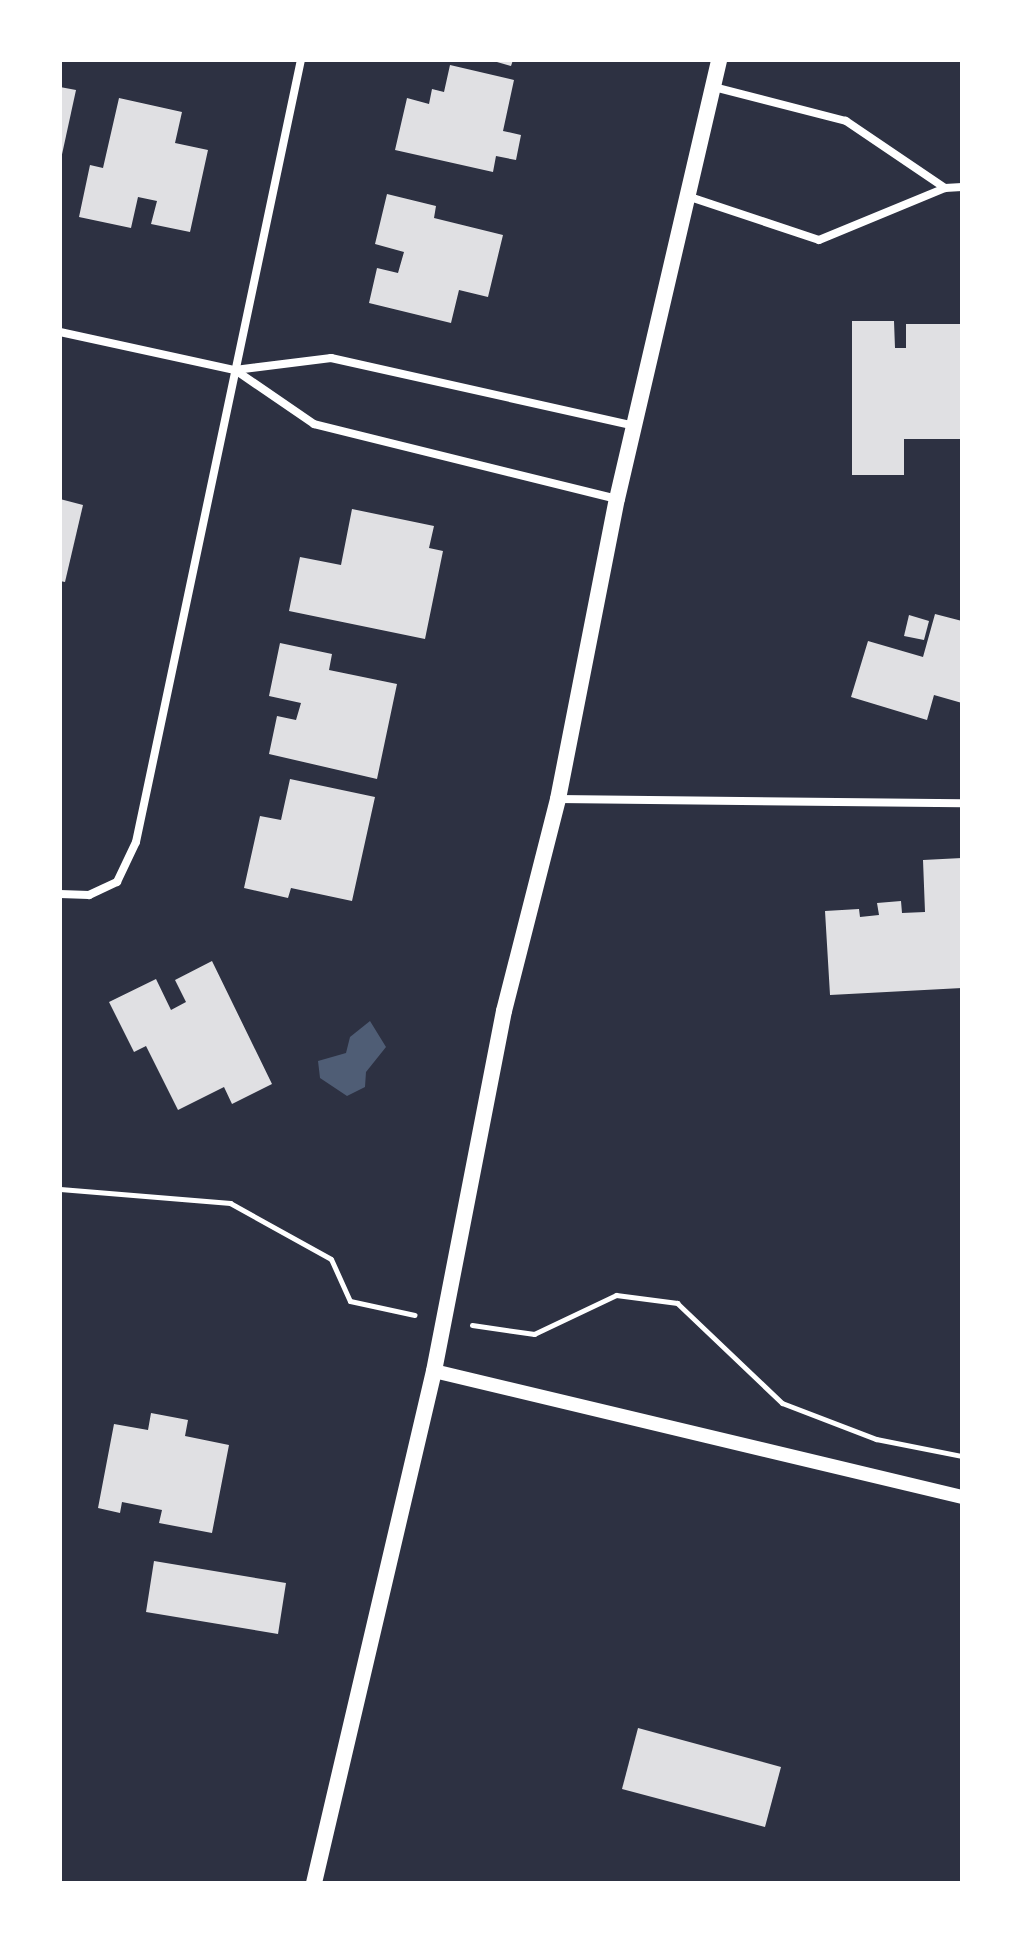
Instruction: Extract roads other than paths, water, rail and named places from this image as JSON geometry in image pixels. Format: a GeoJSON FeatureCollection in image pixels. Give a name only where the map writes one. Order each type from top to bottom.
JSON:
{"type":"FeatureCollection","features":[{"type":"Feature","properties":{"kind":"main road"},"geometry":{"type":"LineString","coordinates":[[314,1883],[434,1371],[504,1011],[558,799],[617,499],[690,197],[719,60]]}},
{"type":"Feature","properties":{"kind":"street"},"geometry":{"type":"LineString","coordinates":[[60,894],[89,895],[117,882],[136,842],[301,60]]}},
{"type":"Feature","properties":{"kind":"street"},"geometry":{"type":"LineString","coordinates":[[714,87],[846,121],[945,188]]}},
{"type":"Feature","properties":{"kind":"street"},"geometry":{"type":"LineString","coordinates":[[690,197],[819,240],[945,188],[962,187]]}},
{"type":"Feature","properties":{"kind":"street"},"geometry":{"type":"LineString","coordinates":[[60,332],[235,370],[331,358],[635,426]]}},
{"type":"Feature","properties":{"kind":"street"},"geometry":{"type":"LineString","coordinates":[[235,370],[314,424],[617,499]]}},
{"type":"Feature","properties":{"kind":"street"},"geometry":{"type":"LineString","coordinates":[[558,799],[962,803]]}},
{"type":"Feature","properties":{"kind":"street"},"geometry":{"type":"LineString","coordinates":[[434,1371],[962,1497]]}},
{"type":"Feature","properties":{"kind":"water"},"geometry":{"type":"Polygon","coordinates":[[[370,1021],[386,1047],[366,1072],[365,1087],[347,1096],[320,1078],[318,1061],[346,1053],[350,1037],[370,1021]]]}}]}
